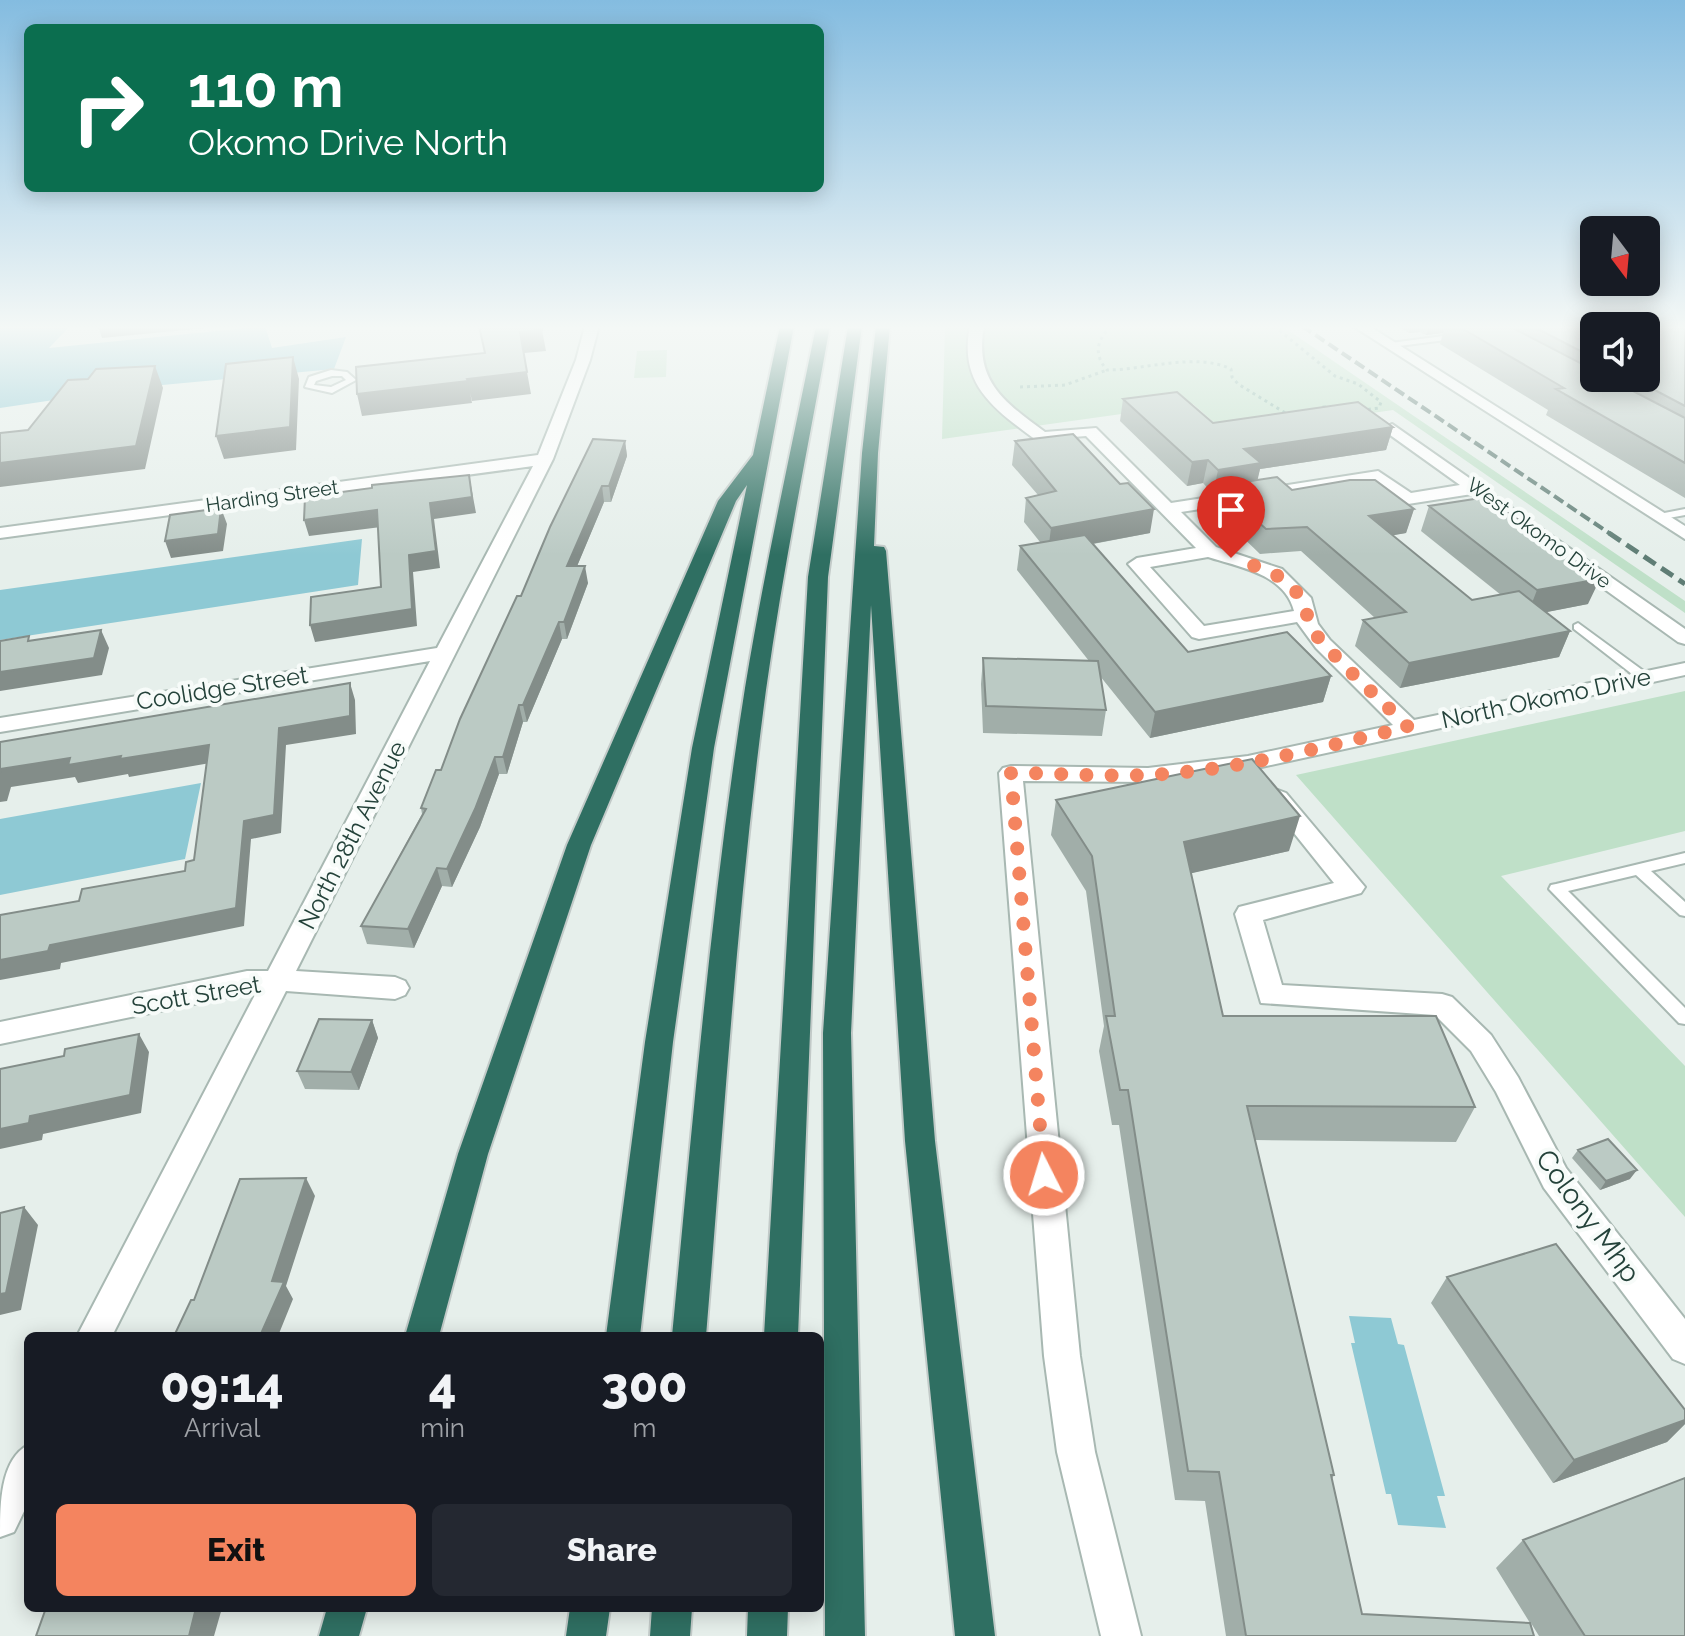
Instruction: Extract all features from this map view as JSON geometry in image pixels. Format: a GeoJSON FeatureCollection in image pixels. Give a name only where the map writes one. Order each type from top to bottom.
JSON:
{"type":"FeatureCollection","features":[{"type":"Feature","properties":{"kind":"highway"},"geometry":{"type":"LineString","coordinates":[[623,1332],[659,1042],[703,748],[771,402]]}},
{"type":"Feature","properties":{"kind":"highway"},"geometry":{"type":"LineString","coordinates":[[689,1332],[729,906],[756,688],[808,402]]}},
{"type":"Feature","properties":{"kind":"highway"},"geometry":{"type":"LineString","coordinates":[[781,1332],[818,577],[844,402]]}},
{"type":"Feature","properties":{"kind":"highway"},"geometry":{"type":"LineString","coordinates":[[845,1636],[837,1033],[875,402]]}},
{"type":"Feature","properties":{"kind":"highway"},"geometry":{"type":"LineString","coordinates":[[423,1332],[473,1154],[579,845],[727,501],[761,450]]}},
{"type":"Feature","properties":{"kind":"highway"},"geometry":{"type":"LineString","coordinates":[[870,453],[920,1141],[975,1636]]}},
{"type":"Feature","properties":{"kind":"highway"},"geometry":{"type":"LineString","coordinates":[[339,1636],[346,1612]]}},
{"type":"Feature","properties":{"kind":"highway"},"geometry":{"type":"LineString","coordinates":[[586,1636],[589,1612]]}},
{"type":"Feature","properties":{"kind":"highway"},"geometry":{"type":"LineString","coordinates":[[670,1636],[672,1612]]}},
{"type":"Feature","properties":{"kind":"highway"},"geometry":{"type":"LineString","coordinates":[[767,1636],[768,1612]]}},
{"type":"Feature","properties":{"kind":"street","name":"North 28th Avenue"},"geometry":{"type":"LineString","coordinates":[[96,1332],[545,459],[567,402]]}},
{"type":"Feature","properties":{"kind":"street"},"geometry":{"type":"LineString","coordinates":[[996,402],[1042,437],[1090,431],[1209,551],[1275,573],[1301,598],[1304,615],[1323,644],[1408,727]]}},
{"type":"Feature","properties":{"kind":"street"},"geometry":{"type":"LineString","coordinates":[[1480,402],[1685,534]]}},
{"type":"Feature","properties":{"kind":"street","name":"West Okomo Drive"},"geometry":{"type":"LineString","coordinates":[[1392,429],[1685,638]]}},
{"type":"Feature","properties":{"kind":"street","name":"Harding Street"},"geometry":{"type":"LineString","coordinates":[[0,533],[545,459]]}},
{"type":"Feature","properties":{"kind":"street"},"geometry":{"type":"LineString","coordinates":[[1168,509],[1378,476],[1408,499],[1475,488]]}},
{"type":"Feature","properties":{"kind":"street"},"geometry":{"type":"LineString","coordinates":[[1209,551],[1137,564],[1199,633],[1304,615]]}},
{"type":"Feature","properties":{"kind":"street","name":"Coolidge Street"},"geometry":{"type":"LineString","coordinates":[[0,725],[444,653]]}},
{"type":"Feature","properties":{"kind":"street","name":"North Okomo Drive"},"geometry":{"type":"LineString","coordinates":[[1121,1636],[1076,1452],[1062,1356],[1049,1237],[1011,773],[1148,775],[1248,763],[1685,669]]}},
{"type":"Feature","properties":{"kind":"street","name":"Colony Mhp"},"geometry":{"type":"LineString","coordinates":[[1248,763],[1352,887],[1248,914],[1271,995],[1442,1005],[1464,1021],[1515,1094],[1539,1153],[1555,1178],[1685,1347]]}},
{"type":"Feature","properties":{"kind":"street","name":"Scott Street"},"geometry":{"type":"LineString","coordinates":[[0,1033],[247,981],[395,988]]}},
{"type":"Feature","properties":{"kind":"street"},"geometry":{"type":"LineString","coordinates":[[0,1518],[24,1472]]}},
{"type":"Feature","properties":{"kind":"lane"},"geometry":{"type":"LineString","coordinates":[[1658,517],[1685,512]]}},
{"type":"Feature","properties":{"kind":"lane"},"geometry":{"type":"LineString","coordinates":[[1578,627],[1645,678]]}},
{"type":"Feature","properties":{"kind":"lane"},"geometry":{"type":"LineString","coordinates":[[1685,858],[1556,889],[1685,1018]]}},
{"type":"Feature","properties":{"kind":"lane"},"geometry":{"type":"LineString","coordinates":[[1639,869],[1685,911]]}},
{"type":"Feature","properties":{"kind":"path"},"geometry":{"type":"LineString","coordinates":[[1268,402],[1292,417]]}},
{"type":"Feature","properties":{"kind":"path"},"geometry":{"type":"LineString","coordinates":[[1354,410],[1379,408],[1381,402]]}},
{"type":"Feature","properties":{"kind":"path"},"geometry":{"type":"LineString","coordinates":[[1311,417],[1323,407],[1346,409]]}},
{"type":"Feature","properties":{"kind":"green space"},"geometry":{"type":"Polygon","coordinates":[[[943,402],[1394,402],[1685,601],[1685,613],[1393,410],[1227,434],[1193,404],[942,439],[943,402]]]}},
{"type":"Feature","properties":{"kind":"green space"},"geometry":{"type":"Polygon","coordinates":[[[1685,691],[1685,831],[1501,876],[1685,1066],[1685,1217],[1296,775],[1685,691]]]}},
{"type":"Feature","properties":{"kind":"water"},"geometry":{"type":"Polygon","coordinates":[[[0,402],[38,402],[0,408],[0,402]]]}},
{"type":"Feature","properties":{"kind":"water"},"geometry":{"type":"Polygon","coordinates":[[[362,539],[358,585],[0,640],[0,590],[362,539]]]}},
{"type":"Feature","properties":{"kind":"water"},"geometry":{"type":"Polygon","coordinates":[[[201,783],[185,859],[0,895],[0,819],[201,783]]]}},
{"type":"Feature","properties":{"kind":"water"},"geometry":{"type":"Polygon","coordinates":[[[1349,1316],[1391,1318],[1398,1344],[1404,1345],[1445,1496],[1437,1496],[1446,1528],[1398,1525],[1391,1494],[1386,1494],[1351,1343],[1355,1343],[1349,1316]]]}},
{"type":"Feature","properties":{"kind":"building"},"geometry":{"type":"Polygon","coordinates":[[[50,402],[146,402],[136,446],[0,463],[0,433],[28,430],[50,402]]]}},
{"type":"Feature","properties":{"kind":"building"},"geometry":{"type":"Polygon","coordinates":[[[221,402],[291,402],[290,427],[216,436],[221,402]]]}},
{"type":"Feature","properties":{"kind":"building"},"geometry":{"type":"Polygon","coordinates":[[[1127,402],[1189,402],[1213,423],[1358,402],[1393,427],[1244,449],[1261,463],[1218,470],[1208,460],[1192,462],[1127,402]]]}},
{"type":"Feature","properties":{"kind":"building"},"geometry":{"type":"Polygon","coordinates":[[[1579,402],[1655,402],[1685,418],[1685,463],[1579,402]]]}},
{"type":"Feature","properties":{"kind":"building"},"geometry":{"type":"Polygon","coordinates":[[[1073,434],[1120,484],[1128,483],[1154,509],[1051,528],[1026,498],[1056,491],[1015,441],[1073,434]]]}},
{"type":"Feature","properties":{"kind":"building"},"geometry":{"type":"Polygon","coordinates":[[[593,439],[625,441],[609,486],[602,486],[567,566],[585,566],[564,622],[559,622],[523,705],[519,705],[503,757],[495,757],[447,869],[437,868],[408,929],[361,926],[426,809],[421,808],[436,770],[441,770],[460,719],[593,439]]]}},
{"type":"Feature","properties":{"kind":"building"},"geometry":{"type":"Polygon","coordinates":[[[469,475],[472,497],[430,503],[436,551],[409,555],[412,609],[310,625],[311,597],[381,587],[377,510],[304,520],[305,497],[372,488],[372,485],[469,475]]]}},
{"type":"Feature","properties":{"kind":"building"},"geometry":{"type":"Polygon","coordinates":[[[1277,477],[1292,490],[1350,480],[1375,480],[1414,509],[1369,516],[1472,600],[1519,591],[1570,631],[1409,663],[1363,620],[1406,612],[1307,527],[1266,529],[1236,502],[1246,500],[1231,484],[1277,477]]]}},
{"type":"Feature","properties":{"kind":"building"},"geometry":{"type":"Polygon","coordinates":[[[1487,497],[1600,579],[1537,590],[1429,506],[1487,497]]]}},
{"type":"Feature","properties":{"kind":"building"},"geometry":{"type":"Polygon","coordinates":[[[221,508],[218,534],[165,541],[170,515],[221,508]]]}},
{"type":"Feature","properties":{"kind":"building"},"geometry":{"type":"Polygon","coordinates":[[[1085,535],[1188,652],[1287,632],[1331,676],[1155,712],[1020,546],[1085,535]]]}},
{"type":"Feature","properties":{"kind":"building"},"geometry":{"type":"Polygon","coordinates":[[[101,630],[94,658],[0,672],[0,641],[29,636],[28,641],[101,630]]]}},
{"type":"Feature","properties":{"kind":"building"},"geometry":{"type":"Polygon","coordinates":[[[983,658],[1098,661],[1106,710],[986,706],[983,658]]]}},
{"type":"Feature","properties":{"kind":"building"},"geometry":{"type":"Polygon","coordinates":[[[350,683],[350,716],[279,728],[274,815],[244,821],[236,908],[50,945],[48,951],[0,960],[0,915],[79,901],[82,889],[185,871],[186,862],[194,860],[209,745],[68,765],[70,758],[1,769],[0,773],[0,742],[350,683]]]}},
{"type":"Feature","properties":{"kind":"building"},"geometry":{"type":"Polygon","coordinates":[[[1252,759],[1300,816],[1184,842],[1223,1016],[1436,1016],[1475,1107],[1247,1106],[1334,1475],[1331,1475],[1362,1614],[1530,1623],[1534,1636],[1246,1636],[1219,1472],[1188,1471],[1128,1090],[1120,1090],[1106,1016],[1115,1016],[1092,856],[1056,800],[1252,759]]]}},
{"type":"Feature","properties":{"kind":"building"},"geometry":{"type":"Polygon","coordinates":[[[319,1019],[372,1020],[351,1072],[297,1071],[319,1019]]]}},
{"type":"Feature","properties":{"kind":"building"},"geometry":{"type":"Polygon","coordinates":[[[139,1034],[130,1095],[30,1116],[29,1123],[0,1129],[0,1069],[64,1056],[65,1049],[139,1034]]]}},
{"type":"Feature","properties":{"kind":"building"},"geometry":{"type":"Polygon","coordinates":[[[1608,1139],[1637,1170],[1606,1181],[1578,1150],[1608,1139]]]}},
{"type":"Feature","properties":{"kind":"building"},"geometry":{"type":"Polygon","coordinates":[[[306,1178],[272,1281],[284,1282],[262,1332],[176,1332],[191,1300],[194,1300],[240,1179],[306,1178]]]}},
{"type":"Feature","properties":{"kind":"building"},"geometry":{"type":"Polygon","coordinates":[[[24,1207],[6,1293],[0,1294],[0,1213],[24,1207]]]}},
{"type":"Feature","properties":{"kind":"building"},"geometry":{"type":"Polygon","coordinates":[[[1556,1244],[1685,1410],[1685,1420],[1574,1460],[1447,1277],[1556,1244]]]}},
{"type":"Feature","properties":{"kind":"building"},"geometry":{"type":"Polygon","coordinates":[[[1685,1478],[1685,1636],[1585,1636],[1523,1540],[1685,1478]]]}},
{"type":"Feature","properties":{"kind":"building"},"geometry":{"type":"Polygon","coordinates":[[[45,1612],[195,1612],[189,1636],[36,1636],[45,1612]]]}},
{"type":"Feature","properties":{"kind":"railway"},"geometry":{"type":"LineString","coordinates":[[1415,402],[1612,535]]}},
{"type":"Feature","properties":{"kind":"railway"},"geometry":{"type":"LineString","coordinates":[[1609,533],[1685,584]]}},
{"type":"Feature","properties":{"kind":"route"},"geometry":{"type":"LineString","coordinates":[[1044,1175],[1011,773],[1148,775],[1248,763],[1408,727],[1323,644],[1308,625],[1301,598],[1293,590],[1275,573],[1231,558]]}}]}
